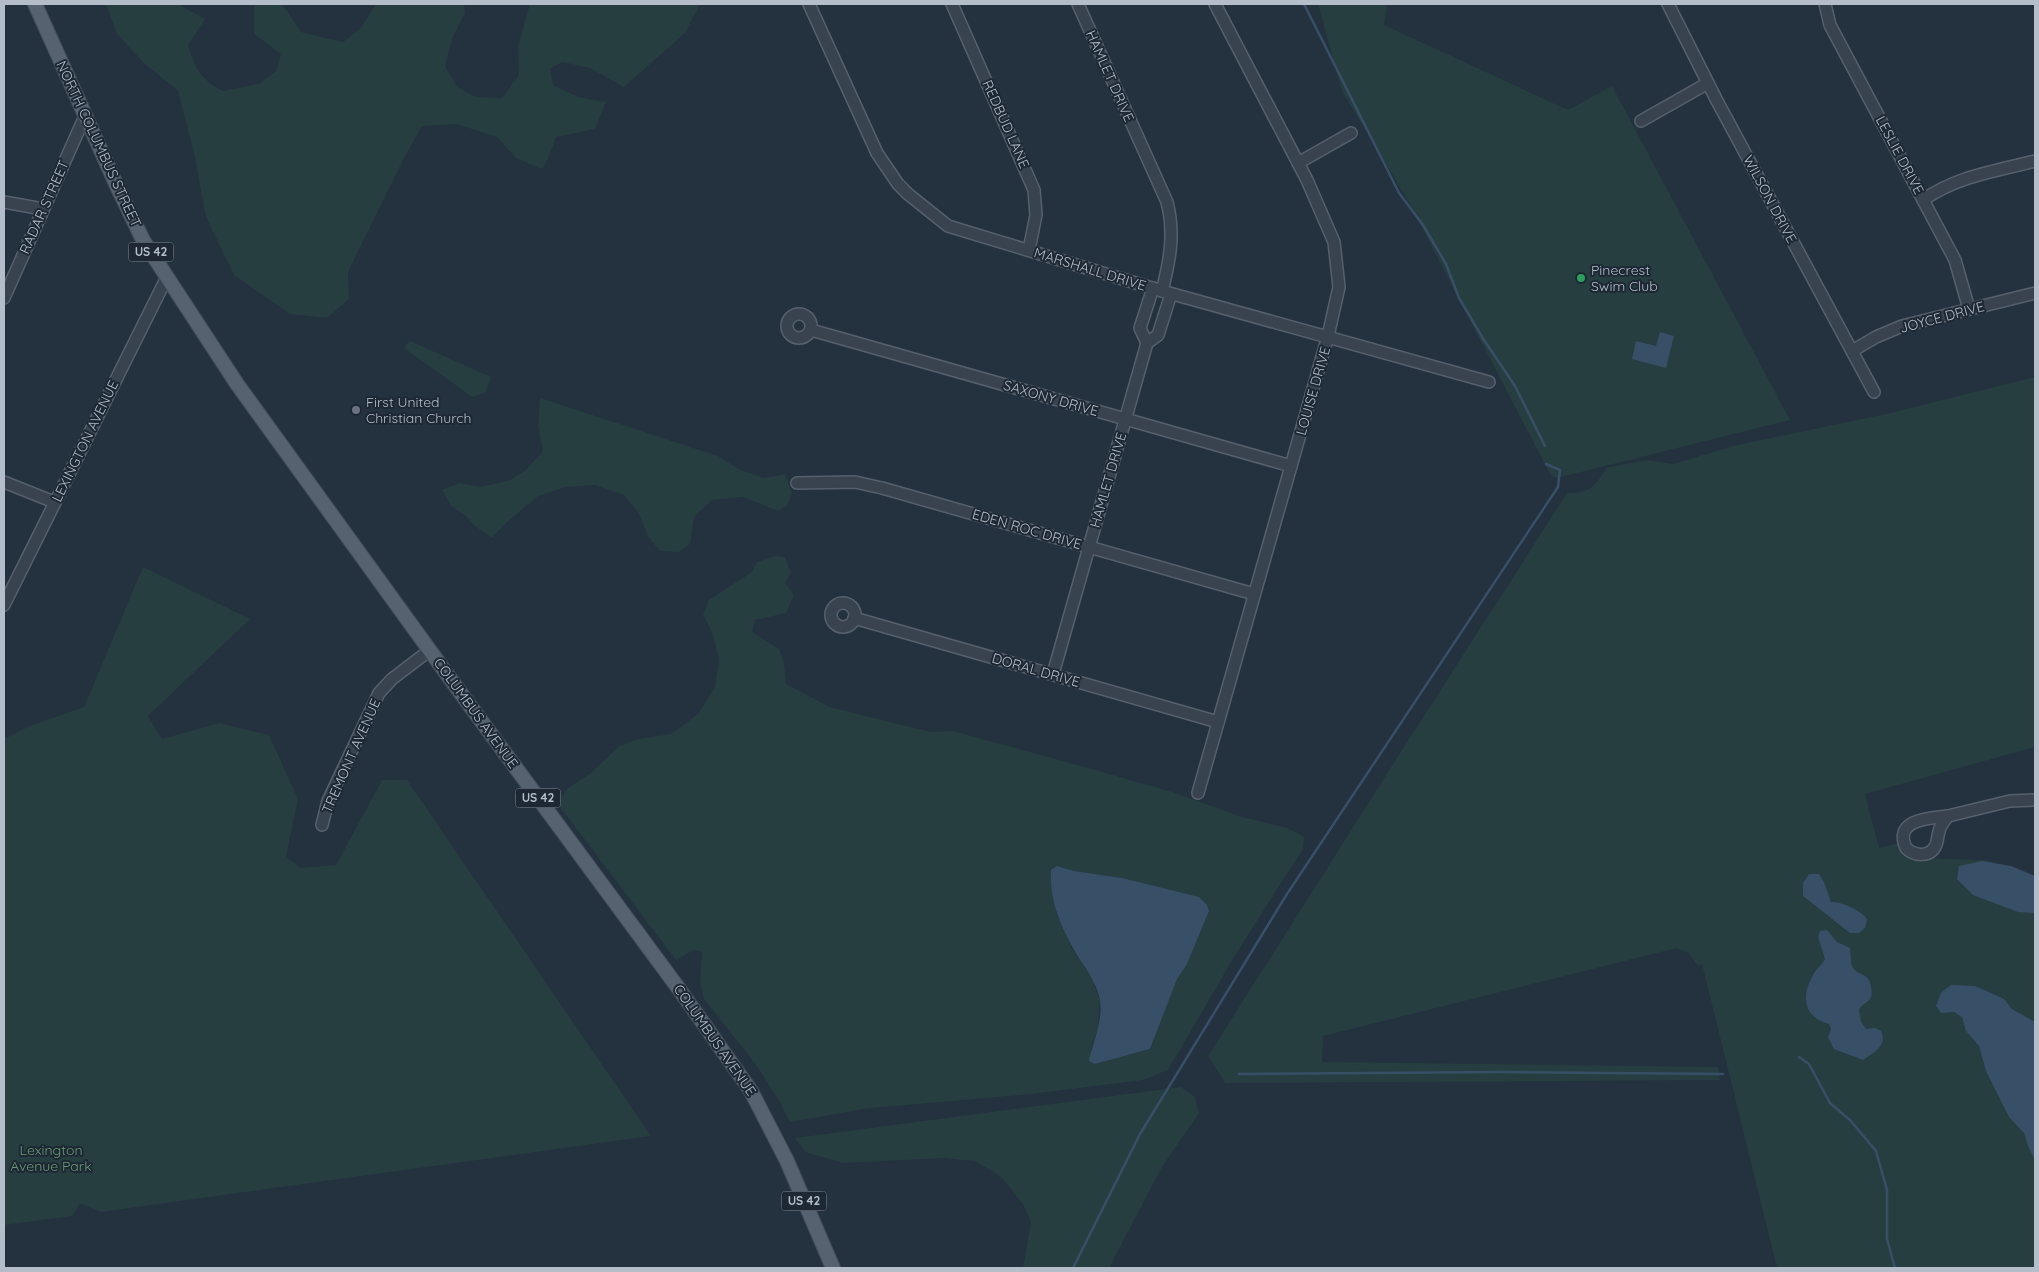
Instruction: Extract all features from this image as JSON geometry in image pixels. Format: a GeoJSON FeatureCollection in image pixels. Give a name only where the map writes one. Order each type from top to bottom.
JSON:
{"type":"FeatureCollection","features":[{"type":"Feature","properties":{"kind":"main road","name":"NORTH COLUMBUS STREET"},"geometry":{"type":"LineString","coordinates":[[35,4],[143,240],[237,384],[306,478]]}},
{"type":"Feature","properties":{"kind":"main road","name":"COLUMBUS AVENUE"},"geometry":{"type":"LineString","coordinates":[[306,478],[679,989],[751,1091],[774,1134],[833,1268]]}},
{"type":"Feature","properties":{"kind":"street","name":"MARSHALL DRIVE"},"geometry":{"type":"LineString","coordinates":[[809,4],[877,153],[898,184],[918,203],[948,226],[1162,291],[1489,382]]}},
{"type":"Feature","properties":{"kind":"street","name":"REDBUD LANE"},"geometry":{"type":"LineString","coordinates":[[952,4],[1034,190],[1036,216],[1029,250]]}},
{"type":"Feature","properties":{"kind":"street","name":"HAMLET DRIVE"},"geometry":{"type":"LineString","coordinates":[[1053,674],[1147,343],[1158,335],[1162,291],[1172,243],[1171,221],[1167,202],[1078,4]]}},
{"type":"Feature","properties":{"kind":"street","name":"LOUISE DRIVE"},"geometry":{"type":"LineString","coordinates":[[1198,793],[1328,336],[1340,286],[1334,242],[1298,162],[1215,4]]}},
{"type":"Feature","properties":{"kind":"street","name":"WILSON DRIVE"},"geometry":{"type":"LineString","coordinates":[[1668,4],[1708,83],[1874,392]]}},
{"type":"Feature","properties":{"kind":"street","name":"LESLIE DRIVE"},"geometry":{"type":"LineString","coordinates":[[1825,4],[1830,25],[1955,260],[1969,309]]}},
{"type":"Feature","properties":{"kind":"street"},"geometry":{"type":"LineString","coordinates":[[1641,121],[1708,83]]}},
{"type":"Feature","properties":{"kind":"street","name":"RADAR STREET"},"geometry":{"type":"LineString","coordinates":[[4,298],[85,116]]}},
{"type":"Feature","properties":{"kind":"street"},"geometry":{"type":"LineString","coordinates":[[1298,162],[1351,133]]}},
{"type":"Feature","properties":{"kind":"street"},"geometry":{"type":"LineString","coordinates":[[1923,200],[1937,190],[1962,179],[2035,161]]}},
{"type":"Feature","properties":{"kind":"street"},"geometry":{"type":"LineString","coordinates":[[4,202],[43,209]]}},
{"type":"Feature","properties":{"kind":"street","name":"LEXINGTON AVENUE"},"geometry":{"type":"LineString","coordinates":[[4,605],[167,277]]}},
{"type":"Feature","properties":{"kind":"street","name":"HAMLET DRIVE"},"geometry":{"type":"LineString","coordinates":[[1147,343],[1140,328],[1162,291]]}},
{"type":"Feature","properties":{"kind":"street","name":"JOYCE DRIVE"},"geometry":{"type":"LineString","coordinates":[[1852,351],[1876,337],[1902,326],[2035,293]]}},
{"type":"Feature","properties":{"kind":"street","name":"SAXONY DRIVE"},"geometry":{"type":"LineString","coordinates":[[811,330],[1291,466]]}},
{"type":"Feature","properties":{"kind":"street"},"geometry":{"type":"LineString","coordinates":[[4,482],[54,502]]}},
{"type":"Feature","properties":{"kind":"street","name":"EDEN ROC DRIVE"},"geometry":{"type":"LineString","coordinates":[[797,483],[833,482],[863,484],[1254,594]]}},
{"type":"Feature","properties":{"kind":"street","name":"DORAL DRIVE"},"geometry":{"type":"LineString","coordinates":[[854,618],[1218,722]]}},
{"type":"Feature","properties":{"kind":"street","name":"TREMONT AVENUE"},"geometry":{"type":"LineString","coordinates":[[322,825],[328,801],[379,693],[392,679],[430,650]]}},
{"type":"Feature","properties":{"kind":"street"},"geometry":{"type":"LineString","coordinates":[[1948,816],[2010,801],[2035,800]]}},
{"type":"Feature","properties":{"kind":"green space"},"geometry":{"type":"Polygon","coordinates":[[[106,4],[178,4],[205,19],[188,45],[200,73],[209,82],[223,91],[259,84],[276,71],[281,54],[254,34],[254,6],[257,4],[282,4],[301,32],[343,42],[361,28],[376,4],[464,4],[465,13],[452,39],[445,66],[457,87],[476,97],[502,98],[519,75],[518,46],[530,4],[700,4],[685,33],[624,87],[590,68],[562,62],[550,69],[553,85],[578,97],[606,102],[595,129],[556,137],[542,169],[516,158],[497,137],[456,124],[422,126],[403,160],[348,272],[349,299],[327,318],[290,314],[234,275],[206,217],[194,153],[178,91],[144,63],[117,34],[106,4]]]}},
{"type":"Feature","properties":{"kind":"green space","name":"Pinecrest Swim Club"},"geometry":{"type":"Polygon","coordinates":[[[1318,4],[1387,4],[1384,25],[1568,110],[1612,86],[1790,420],[1557,478],[1551,476],[1407,199],[1342,91],[1318,4]]]}},
{"type":"Feature","properties":{"kind":"green space"},"geometry":{"type":"Polygon","coordinates":[[[410,341],[491,377],[485,393],[472,397],[404,348],[410,341]]]}},
{"type":"Feature","properties":{"kind":"green space"},"geometry":{"type":"Polygon","coordinates":[[[2035,377],[2035,747],[1865,794],[1879,848],[1899,843],[1919,858],[1986,860],[2035,876],[2035,1268],[1777,1268],[1702,964],[1698,966],[1689,953],[1677,948],[1323,1036],[1322,1062],[1718,1067],[1720,1080],[1225,1083],[1208,1056],[1567,493],[1581,492],[1591,488],[1606,468],[1646,460],[1673,464],[1737,445],[1886,414],[2035,377]]]}},
{"type":"Feature","properties":{"kind":"green space"},"geometry":{"type":"Polygon","coordinates":[[[540,398],[718,456],[740,470],[764,478],[785,474],[792,494],[787,506],[778,511],[743,497],[712,500],[694,517],[690,544],[679,552],[660,551],[648,536],[639,514],[624,495],[595,485],[565,487],[538,496],[507,522],[492,538],[451,506],[442,490],[459,483],[481,487],[510,480],[526,470],[543,451],[538,427],[540,398]]]}},
{"type":"Feature","properties":{"kind":"green space"},"geometry":{"type":"Polygon","coordinates":[[[775,556],[785,557],[791,573],[785,583],[794,595],[786,613],[755,620],[752,632],[779,649],[784,662],[786,684],[830,707],[931,732],[953,731],[1074,764],[1172,792],[1242,817],[1287,828],[1304,837],[1303,849],[1237,952],[1168,1070],[1143,1080],[1031,1094],[870,1108],[790,1122],[757,1066],[704,999],[700,982],[702,952],[694,950],[676,960],[557,803],[568,788],[591,773],[619,746],[639,739],[671,734],[698,714],[715,687],[719,659],[712,632],[703,615],[709,600],[752,572],[757,562],[775,556]],[[1057,866],[1056,912],[1072,948],[1093,981],[1100,1001],[1098,1027],[1091,1050],[1095,1064],[1150,1049],[1177,978],[1187,964],[1209,911],[1207,905],[1122,878],[1074,871],[1057,866]]]}},
{"type":"Feature","properties":{"kind":"green space","name":"Lexington Avenue Park"},"geometry":{"type":"Polygon","coordinates":[[[143,567],[250,619],[148,716],[162,739],[219,723],[269,735],[298,799],[286,857],[301,868],[336,865],[382,780],[407,780],[651,1136],[101,1212],[80,1203],[72,1216],[4,1225],[4,739],[30,726],[84,707],[143,567]]]}},
{"type":"Feature","properties":{"kind":"green space"},"geometry":{"type":"Polygon","coordinates":[[[1181,1087],[1195,1097],[1199,1113],[1162,1167],[1109,1268],[1023,1268],[1031,1222],[1023,1204],[1001,1177],[975,1161],[944,1158],[843,1163],[805,1152],[795,1138],[1181,1087]]]}},
{"type":"Feature","properties":{"kind":"water"},"geometry":{"type":"Polygon","coordinates":[[[1660,332],[1674,336],[1666,368],[1632,359],[1636,341],[1656,346],[1660,332]]]}},
{"type":"Feature","properties":{"kind":"water"},"geometry":{"type":"Polygon","coordinates":[[[1982,861],[2011,866],[2035,876],[2035,913],[2018,912],[1973,895],[1957,879],[1959,866],[1982,861]]]}},
{"type":"Feature","properties":{"kind":"water"},"geometry":{"type":"Polygon","coordinates":[[[1057,866],[1074,871],[1122,878],[1199,897],[1207,905],[1209,911],[1187,964],[1177,979],[1150,1049],[1095,1064],[1089,1061],[1099,1023],[1100,1001],[1095,985],[1068,939],[1058,917],[1051,882],[1051,870],[1057,866]]]}},
{"type":"Feature","properties":{"kind":"water"},"geometry":{"type":"Polygon","coordinates":[[[1809,874],[1819,874],[1831,902],[1846,905],[1864,916],[1867,919],[1865,928],[1859,933],[1850,933],[1803,896],[1803,883],[1809,874]]]}},
{"type":"Feature","properties":{"kind":"water"},"geometry":{"type":"Polygon","coordinates":[[[1827,930],[1837,942],[1850,948],[1853,968],[1870,982],[1871,998],[1859,1010],[1861,1022],[1866,1029],[1875,1028],[1881,1031],[1883,1041],[1879,1048],[1863,1060],[1834,1049],[1828,1037],[1831,1029],[1829,1024],[1820,1021],[1814,1016],[1809,1011],[1807,1005],[1806,998],[1809,983],[1825,959],[1818,937],[1820,931],[1827,930]]]}},
{"type":"Feature","properties":{"kind":"water"},"geometry":{"type":"Polygon","coordinates":[[[1951,985],[1975,986],[2004,999],[2012,1009],[2035,1022],[2035,1160],[2024,1133],[2009,1117],[1986,1071],[1979,1046],[1966,1031],[1962,1017],[1954,1012],[1941,1013],[1936,1006],[1941,993],[1951,985]]]}},
{"type":"Feature","properties":{"kind":"waterway"},"geometry":{"type":"LineString","coordinates":[[1304,4],[1399,193],[1423,225],[1446,264],[1459,298],[1515,386],[1545,446]]}},
{"type":"Feature","properties":{"kind":"waterway"},"geometry":{"type":"LineString","coordinates":[[1073,1268],[1140,1134],[1287,894],[1558,487],[1560,470],[1546,464]]}},
{"type":"Feature","properties":{"kind":"waterway"},"geometry":{"type":"LineString","coordinates":[[1799,1057],[1809,1064],[1830,1103],[1850,1120],[1876,1151],[1887,1190],[1887,1239],[1895,1268]]}},
{"type":"Feature","properties":{"kind":"waterway"},"geometry":{"type":"LineString","coordinates":[[1239,1074],[1500,1072],[1723,1074]]}},
{"type":"Feature","properties":{"kind":"place","name":"Pinecrest Swim Club"},"geometry":{"type":"Point","coordinates":[1581,278]}},
{"type":"Feature","properties":{"kind":"place","name":"First United Christian Church"},"geometry":{"type":"Point","coordinates":[356,410]}}]}
